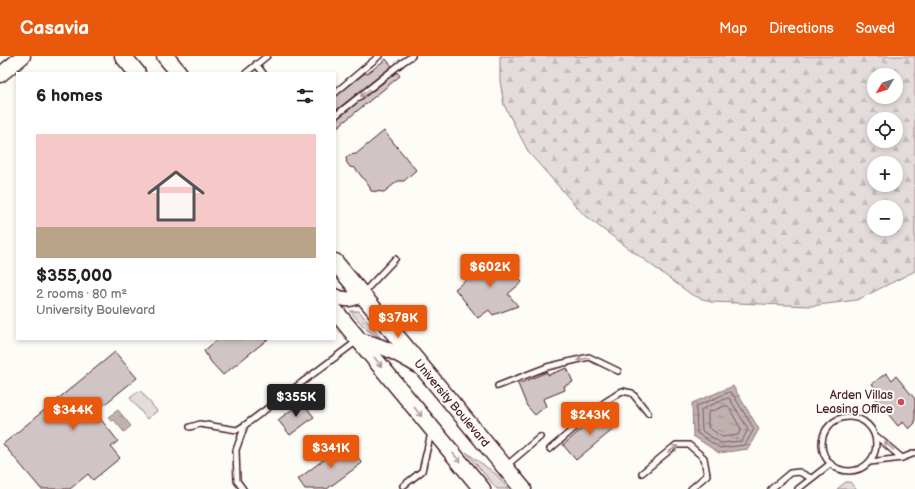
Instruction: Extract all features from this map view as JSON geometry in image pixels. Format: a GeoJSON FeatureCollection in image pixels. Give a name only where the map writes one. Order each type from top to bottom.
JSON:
{"type":"FeatureCollection","features":[{"type":"Feature","properties":{"kind":"main road"},"geometry":{"type":"LineString","coordinates":[[123,56],[136,72]]}},
{"type":"Feature","properties":{"kind":"main road"},"geometry":{"type":"LineString","coordinates":[[164,56],[178,72]]}},
{"type":"Feature","properties":{"kind":"main road","name":"University Boulevard"},"geometry":{"type":"LineString","coordinates":[[336,263],[523,489]]}},
{"type":"Feature","properties":{"kind":"main road"},"geometry":{"type":"LineString","coordinates":[[336,312],[482,489]]}},
{"type":"Feature","properties":{"kind":"street"},"geometry":{"type":"LineString","coordinates":[[0,75],[23,56]]}},
{"type":"Feature","properties":{"kind":"street"},"geometry":{"type":"LineString","coordinates":[[336,296],[341,299],[352,300],[362,294]]}},
{"type":"Feature","properties":{"kind":"street"},"geometry":{"type":"LineString","coordinates":[[359,340],[372,342],[389,349],[424,369]]}},
{"type":"Feature","properties":{"kind":"lane"},"geometry":{"type":"LineString","coordinates":[[247,72],[266,56]]}},
{"type":"Feature","properties":{"kind":"lane"},"geometry":{"type":"LineString","coordinates":[[336,92],[379,56]]}},
{"type":"Feature","properties":{"kind":"lane"},"geometry":{"type":"LineString","coordinates":[[336,115],[412,56]]}},
{"type":"Feature","properties":{"kind":"lane"},"geometry":{"type":"LineString","coordinates":[[256,64],[262,72]]}},
{"type":"Feature","properties":{"kind":"lane"},"geometry":{"type":"LineString","coordinates":[[362,294],[395,259]]}},
{"type":"Feature","properties":{"kind":"lane"},"geometry":{"type":"LineString","coordinates":[[190,427],[200,424],[237,430],[246,425],[359,340]]}},
{"type":"Feature","properties":{"kind":"lane"},"geometry":{"type":"LineString","coordinates":[[498,386],[547,367],[589,357],[618,371]]}},
{"type":"Feature","properties":{"kind":"lane"},"geometry":{"type":"LineString","coordinates":[[550,449],[605,402],[622,391],[632,393],[648,413]]}},
{"type":"Feature","properties":{"kind":"lane"},"geometry":{"type":"LineString","coordinates":[[848,416],[856,417],[864,421],[871,427],[875,435],[876,449],[870,462],[860,469],[848,471],[830,464],[824,455],[822,440],[825,431],[835,421],[848,416]]}},
{"type":"Feature","properties":{"kind":"lane"},"geometry":{"type":"LineString","coordinates":[[243,489],[237,481],[236,450],[246,425]]}},
{"type":"Feature","properties":{"kind":"lane"},"geometry":{"type":"LineString","coordinates":[[403,486],[422,471],[432,428]]}},
{"type":"Feature","properties":{"kind":"lane"},"geometry":{"type":"LineString","coordinates":[[875,435],[902,458]]}},
{"type":"Feature","properties":{"kind":"lane"},"geometry":{"type":"LineString","coordinates":[[505,467],[540,438]]}},
{"type":"Feature","properties":{"kind":"lane"},"geometry":{"type":"LineString","coordinates":[[642,473],[676,445],[689,445],[704,458],[707,476],[691,489]]}},
{"type":"Feature","properties":{"kind":"lane"},"geometry":{"type":"LineString","coordinates":[[870,462],[902,458],[915,453]]}},
{"type":"Feature","properties":{"kind":"lane"},"geometry":{"type":"LineString","coordinates":[[798,489],[830,464]]}},
{"type":"Feature","properties":{"kind":"lane"},"geometry":{"type":"LineString","coordinates":[[771,489],[790,473],[799,472],[811,478]]}},
{"type":"Feature","properties":{"kind":"green space"},"geometry":{"type":"Polygon","coordinates":[[[500,56],[915,56],[915,271],[857,300],[811,306],[711,302],[692,295],[585,216],[529,153],[504,105],[500,81],[500,56]]]}},
{"type":"Feature","properties":{"kind":"green space"},"geometry":{"type":"Polygon","coordinates":[[[350,311],[359,311],[381,338],[367,330],[350,311]]]}},
{"type":"Feature","properties":{"kind":"green space"},"geometry":{"type":"Polygon","coordinates":[[[140,390],[157,411],[147,419],[130,398],[140,390]]]}},
{"type":"Feature","properties":{"kind":"green space"},"geometry":{"type":"Polygon","coordinates":[[[466,452],[497,475],[508,489],[497,489],[466,452]]]}},
{"type":"Feature","properties":{"kind":"green space"},"geometry":{"type":"Polygon","coordinates":[[[846,482],[850,482],[856,489],[837,489],[846,482]]]}},
{"type":"Feature","properties":{"kind":"water"},"geometry":{"type":"Polygon","coordinates":[[[733,386],[759,429],[748,449],[719,453],[693,436],[692,403],[733,386]]]}},
{"type":"Feature","properties":{"kind":"water"},"geometry":{"type":"Polygon","coordinates":[[[118,410],[131,426],[124,432],[114,420],[111,421],[108,417],[118,410]]]}},
{"type":"Feature","properties":{"kind":"building"},"geometry":{"type":"Polygon","coordinates":[[[386,59],[392,66],[336,110],[336,96],[365,73],[367,74],[386,59]]]}},
{"type":"Feature","properties":{"kind":"building"},"geometry":{"type":"Polygon","coordinates":[[[397,72],[400,76],[336,128],[336,119],[397,72]]]}},
{"type":"Feature","properties":{"kind":"building"},"geometry":{"type":"Polygon","coordinates":[[[384,131],[416,170],[404,181],[398,181],[384,192],[371,191],[369,186],[355,168],[350,167],[346,158],[349,155],[356,154],[384,131]]]}},
{"type":"Feature","properties":{"kind":"building"},"geometry":{"type":"Polygon","coordinates":[[[499,253],[522,282],[508,294],[518,306],[493,315],[489,310],[478,318],[455,289],[499,253]]]}},
{"type":"Feature","properties":{"kind":"building"},"geometry":{"type":"Polygon","coordinates":[[[217,340],[267,340],[223,375],[211,362],[204,351],[217,340]]]}},
{"type":"Feature","properties":{"kind":"building"},"geometry":{"type":"Polygon","coordinates":[[[115,352],[137,378],[95,412],[118,441],[111,447],[120,458],[93,480],[88,474],[70,489],[41,489],[3,444],[115,352]]]}},
{"type":"Feature","properties":{"kind":"building"},"geometry":{"type":"Polygon","coordinates":[[[567,368],[573,382],[564,386],[565,390],[543,399],[546,406],[535,415],[527,406],[518,384],[547,372],[548,375],[567,368]]]}},
{"type":"Feature","properties":{"kind":"building","name":"Arden Villas Leasing Office"},"geometry":{"type":"Polygon","coordinates":[[[886,373],[892,380],[896,376],[915,399],[915,423],[909,429],[903,422],[898,426],[873,396],[878,391],[872,384],[886,373]]]}},
{"type":"Feature","properties":{"kind":"building"},"geometry":{"type":"Polygon","coordinates":[[[302,402],[314,417],[290,435],[278,420],[302,402]]]}},
{"type":"Feature","properties":{"kind":"building"},"geometry":{"type":"Polygon","coordinates":[[[603,411],[616,427],[576,460],[563,445],[603,411]]]}},
{"type":"Feature","properties":{"kind":"building"},"geometry":{"type":"Polygon","coordinates":[[[347,442],[362,463],[327,489],[305,489],[298,479],[347,442]]]}},
{"type":"Feature","properties":{"kind":"place","name":"Arden Villas Leasing Office"},"geometry":{"type":"Point","coordinates":[901,402]}}]}
